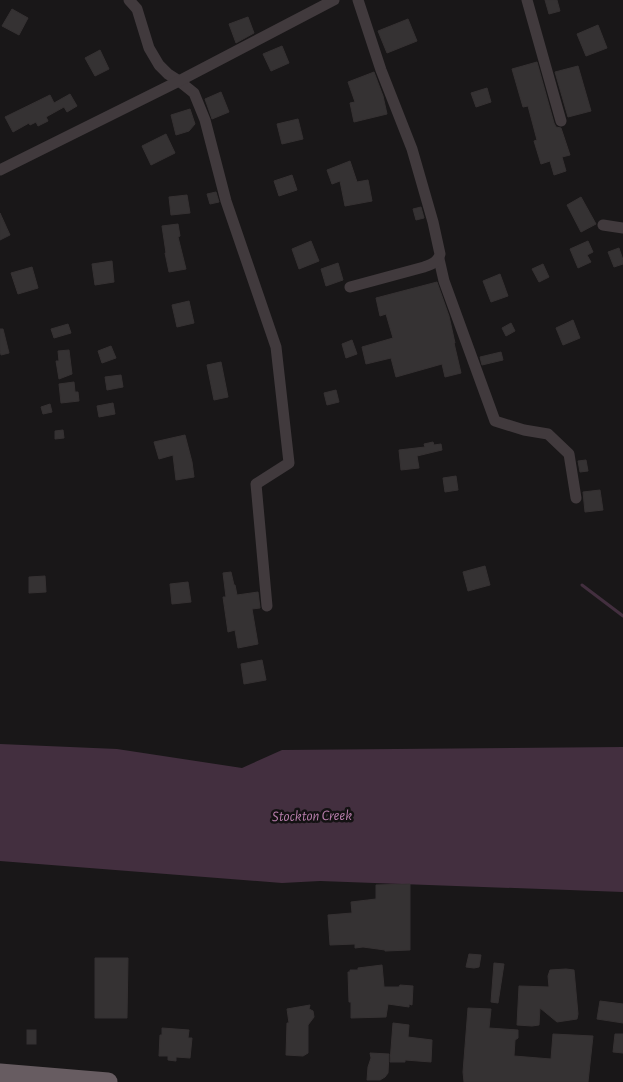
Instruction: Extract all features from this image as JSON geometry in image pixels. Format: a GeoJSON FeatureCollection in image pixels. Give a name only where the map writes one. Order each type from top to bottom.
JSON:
{"type":"FeatureCollection","features":[{"type":"Feature","properties":{"kind":"highway"},"geometry":{"type":"LineString","coordinates":[[4,1076],[108,1082]]}},
{"type":"Feature","properties":{"kind":"street"},"geometry":{"type":"LineString","coordinates":[[129,0],[137,9],[149,48],[159,66],[194,93],[206,120],[226,201],[276,347],[289,463],[256,484],[267,606]]}},
{"type":"Feature","properties":{"kind":"street"},"geometry":{"type":"LineString","coordinates":[[0,170],[180,81],[317,4],[334,0]]}},
{"type":"Feature","properties":{"kind":"street"},"geometry":{"type":"LineString","coordinates":[[358,0],[381,70],[412,149],[439,247],[439,259],[444,280],[495,421],[524,430],[548,434],[569,454],[576,498]]}},
{"type":"Feature","properties":{"kind":"street"},"geometry":{"type":"LineString","coordinates":[[527,0],[561,121]]}},
{"type":"Feature","properties":{"kind":"street"},"geometry":{"type":"LineString","coordinates":[[603,225],[623,228]]}},
{"type":"Feature","properties":{"kind":"street"},"geometry":{"type":"LineString","coordinates":[[350,287],[424,267],[433,264],[439,259]]}},
{"type":"Feature","properties":{"kind":"water","name":"Stockton Creek"},"geometry":{"type":"Polygon","coordinates":[[[0,744],[117,749],[242,768],[282,750],[623,747],[623,892],[320,881],[282,883],[0,861],[0,744]]]}},
{"type":"Feature","properties":{"kind":"building"},"geometry":{"type":"Polygon","coordinates":[[[545,0],[557,0],[560,11],[549,14],[545,0]]]}},
{"type":"Feature","properties":{"kind":"building"},"geometry":{"type":"Polygon","coordinates":[[[12,9],[28,18],[19,35],[2,26],[12,9]]]}},
{"type":"Feature","properties":{"kind":"building"},"geometry":{"type":"Polygon","coordinates":[[[248,17],[254,33],[236,43],[229,24],[248,17]]]}},
{"type":"Feature","properties":{"kind":"building"},"geometry":{"type":"Polygon","coordinates":[[[408,19],[417,41],[387,53],[378,31],[408,19]]]}},
{"type":"Feature","properties":{"kind":"building"},"geometry":{"type":"Polygon","coordinates":[[[598,25],[607,48],[586,56],[577,34],[598,25]]]}},
{"type":"Feature","properties":{"kind":"building"},"geometry":{"type":"Polygon","coordinates":[[[282,46],[289,63],[271,71],[263,54],[282,46]]]}},
{"type":"Feature","properties":{"kind":"building"},"geometry":{"type":"Polygon","coordinates":[[[100,50],[109,69],[95,76],[85,58],[100,50]]]}},
{"type":"Feature","properties":{"kind":"building"},"geometry":{"type":"Polygon","coordinates":[[[537,62],[554,123],[556,127],[561,128],[570,155],[562,157],[566,171],[554,175],[550,161],[541,164],[534,141],[537,140],[528,106],[523,107],[512,69],[537,62]]]}},
{"type":"Feature","properties":{"kind":"building"},"geometry":{"type":"Polygon","coordinates":[[[578,66],[591,111],[568,117],[555,72],[578,66]]]}},
{"type":"Feature","properties":{"kind":"building"},"geometry":{"type":"Polygon","coordinates":[[[374,72],[383,96],[387,114],[354,122],[350,103],[355,102],[348,82],[374,72]]]}},
{"type":"Feature","properties":{"kind":"building"},"geometry":{"type":"Polygon","coordinates":[[[487,88],[491,102],[476,107],[471,93],[487,88]]]}},
{"type":"Feature","properties":{"kind":"building"},"geometry":{"type":"Polygon","coordinates":[[[221,92],[229,112],[212,119],[205,99],[221,92]]]}},
{"type":"Feature","properties":{"kind":"building"},"geometry":{"type":"Polygon","coordinates":[[[70,94],[77,106],[67,112],[64,107],[46,117],[48,121],[38,126],[36,122],[30,125],[29,123],[13,132],[5,117],[50,95],[54,103],[70,94]]]}},
{"type":"Feature","properties":{"kind":"building"},"geometry":{"type":"Polygon","coordinates":[[[190,109],[195,124],[189,131],[176,135],[171,115],[190,109]]]}},
{"type":"Feature","properties":{"kind":"building"},"geometry":{"type":"Polygon","coordinates":[[[298,119],[303,139],[282,144],[277,124],[298,119]]]}},
{"type":"Feature","properties":{"kind":"building"},"geometry":{"type":"Polygon","coordinates":[[[166,134],[175,153],[151,165],[142,146],[166,134]]]}},
{"type":"Feature","properties":{"kind":"building"},"geometry":{"type":"Polygon","coordinates":[[[350,161],[357,182],[368,180],[372,201],[345,206],[340,181],[332,184],[327,170],[350,161]]]}},
{"type":"Feature","properties":{"kind":"building"},"geometry":{"type":"Polygon","coordinates":[[[292,175],[297,190],[279,196],[274,181],[292,175]]]}},
{"type":"Feature","properties":{"kind":"building"},"geometry":{"type":"Polygon","coordinates":[[[216,192],[219,202],[210,204],[207,194],[216,192]]]}},
{"type":"Feature","properties":{"kind":"building"},"geometry":{"type":"Polygon","coordinates":[[[187,195],[190,213],[171,215],[169,197],[187,195]]]}},
{"type":"Feature","properties":{"kind":"building"},"geometry":{"type":"Polygon","coordinates":[[[581,197],[596,224],[581,232],[567,205],[581,197]]]}},
{"type":"Feature","properties":{"kind":"building"},"geometry":{"type":"Polygon","coordinates":[[[421,207],[424,218],[416,220],[413,209],[421,207]]]}},
{"type":"Feature","properties":{"kind":"building"},"geometry":{"type":"Polygon","coordinates":[[[0,213],[10,235],[0,240],[0,213]]]}},
{"type":"Feature","properties":{"kind":"building"},"geometry":{"type":"Polygon","coordinates":[[[178,224],[180,236],[178,237],[186,269],[169,272],[162,226],[178,224]]]}},
{"type":"Feature","properties":{"kind":"building"},"geometry":{"type":"Polygon","coordinates":[[[311,241],[319,261],[299,269],[292,249],[311,241]]]}},
{"type":"Feature","properties":{"kind":"building"},"geometry":{"type":"Polygon","coordinates":[[[588,241],[593,252],[587,255],[591,262],[578,268],[570,249],[588,241]]]}},
{"type":"Feature","properties":{"kind":"building"},"geometry":{"type":"Polygon","coordinates":[[[619,248],[623,264],[614,267],[608,252],[619,248]]]}},
{"type":"Feature","properties":{"kind":"building"},"geometry":{"type":"Polygon","coordinates":[[[112,261],[114,282],[95,285],[92,264],[112,261]]]}},
{"type":"Feature","properties":{"kind":"building"},"geometry":{"type":"Polygon","coordinates":[[[338,263],[343,280],[326,286],[321,269],[338,263]]]}},
{"type":"Feature","properties":{"kind":"building"},"geometry":{"type":"Polygon","coordinates":[[[543,264],[549,277],[539,282],[532,269],[543,264]]]}},
{"type":"Feature","properties":{"kind":"building"},"geometry":{"type":"Polygon","coordinates":[[[32,267],[38,288],[18,294],[11,273],[32,267]]]}},
{"type":"Feature","properties":{"kind":"building"},"geometry":{"type":"Polygon","coordinates":[[[500,274],[508,296],[491,302],[483,281],[500,274]]]}},
{"type":"Feature","properties":{"kind":"building"},"geometry":{"type":"Polygon","coordinates":[[[437,282],[449,316],[461,373],[445,377],[442,364],[396,377],[391,358],[366,364],[362,347],[393,338],[386,314],[380,316],[376,298],[437,282]]]}},
{"type":"Feature","properties":{"kind":"building"},"geometry":{"type":"Polygon","coordinates":[[[189,301],[194,323],[177,327],[172,305],[189,301]]]}},
{"type":"Feature","properties":{"kind":"building"},"geometry":{"type":"Polygon","coordinates":[[[573,320],[580,338],[563,345],[556,328],[573,320]]]}},
{"type":"Feature","properties":{"kind":"building"},"geometry":{"type":"Polygon","coordinates":[[[511,323],[515,331],[506,336],[502,328],[511,323]]]}},
{"type":"Feature","properties":{"kind":"building"},"geometry":{"type":"Polygon","coordinates":[[[68,324],[71,333],[54,338],[51,329],[68,324]]]}},
{"type":"Feature","properties":{"kind":"building"},"geometry":{"type":"Polygon","coordinates":[[[0,329],[3,329],[9,353],[1,355],[0,350],[0,329]]]}},
{"type":"Feature","properties":{"kind":"building"},"geometry":{"type":"Polygon","coordinates":[[[352,340],[357,354],[346,358],[342,344],[352,340]]]}},
{"type":"Feature","properties":{"kind":"building"},"geometry":{"type":"Polygon","coordinates":[[[111,346],[116,358],[102,363],[98,351],[111,346]]]}},
{"type":"Feature","properties":{"kind":"building"},"geometry":{"type":"Polygon","coordinates":[[[69,350],[72,374],[59,379],[56,361],[59,361],[58,351],[69,350]]]}},
{"type":"Feature","properties":{"kind":"building"},"geometry":{"type":"Polygon","coordinates":[[[501,352],[503,360],[482,365],[480,357],[501,352]]]}},
{"type":"Feature","properties":{"kind":"building"},"geometry":{"type":"Polygon","coordinates":[[[221,362],[228,397],[214,400],[207,365],[221,362]]]}},
{"type":"Feature","properties":{"kind":"building"},"geometry":{"type":"Polygon","coordinates":[[[121,375],[123,387],[107,390],[105,377],[121,375]]]}},
{"type":"Feature","properties":{"kind":"building"},"geometry":{"type":"Polygon","coordinates":[[[74,382],[75,392],[78,392],[79,401],[61,403],[59,384],[74,382]]]}},
{"type":"Feature","properties":{"kind":"building"},"geometry":{"type":"Polygon","coordinates":[[[336,390],[339,402],[327,405],[324,393],[336,390]]]}},
{"type":"Feature","properties":{"kind":"building"},"geometry":{"type":"Polygon","coordinates":[[[113,403],[115,414],[99,417],[97,406],[113,403]]]}},
{"type":"Feature","properties":{"kind":"building"},"geometry":{"type":"Polygon","coordinates":[[[50,404],[52,412],[43,414],[41,407],[50,404]]]}},
{"type":"Feature","properties":{"kind":"building"},"geometry":{"type":"Polygon","coordinates":[[[63,430],[64,438],[55,439],[55,431],[63,430]]]}},
{"type":"Feature","properties":{"kind":"building"},"geometry":{"type":"Polygon","coordinates":[[[185,435],[194,477],[176,480],[173,455],[159,459],[154,442],[185,435]]]}},
{"type":"Feature","properties":{"kind":"building"},"geometry":{"type":"Polygon","coordinates":[[[433,442],[434,445],[441,444],[442,450],[417,456],[419,468],[401,470],[399,450],[425,447],[424,444],[433,442]]]}},
{"type":"Feature","properties":{"kind":"building"},"geometry":{"type":"Polygon","coordinates":[[[586,460],[588,471],[580,472],[578,461],[586,460]]]}},
{"type":"Feature","properties":{"kind":"building"},"geometry":{"type":"Polygon","coordinates":[[[456,476],[458,490],[445,492],[443,478],[456,476]]]}},
{"type":"Feature","properties":{"kind":"building"},"geometry":{"type":"Polygon","coordinates":[[[600,490],[603,510],[585,512],[583,492],[600,490]]]}},
{"type":"Feature","properties":{"kind":"building"},"geometry":{"type":"Polygon","coordinates":[[[485,566],[490,585],[468,591],[463,572],[485,566]]]}},
{"type":"Feature","properties":{"kind":"building"},"geometry":{"type":"Polygon","coordinates":[[[231,572],[237,595],[258,592],[260,608],[252,609],[258,644],[238,648],[235,630],[228,632],[223,597],[226,597],[223,573],[231,572]]]}},
{"type":"Feature","properties":{"kind":"building"},"geometry":{"type":"Polygon","coordinates":[[[45,576],[46,592],[29,593],[29,577],[45,576]]]}},
{"type":"Feature","properties":{"kind":"building"},"geometry":{"type":"Polygon","coordinates":[[[188,582],[191,602],[172,604],[170,584],[188,582]]]}},
{"type":"Feature","properties":{"kind":"building"},"geometry":{"type":"Polygon","coordinates":[[[262,660],[266,680],[244,684],[241,664],[262,660]]]}},
{"type":"Feature","properties":{"kind":"building"},"geometry":{"type":"Polygon","coordinates":[[[410,884],[410,950],[385,951],[363,947],[355,948],[355,944],[330,945],[328,915],[352,913],[351,902],[376,899],[376,885],[410,884]]]}},
{"type":"Feature","properties":{"kind":"building"},"geometry":{"type":"Polygon","coordinates":[[[469,954],[481,955],[479,967],[466,967],[469,954]]]}},
{"type":"Feature","properties":{"kind":"building"},"geometry":{"type":"Polygon","coordinates":[[[95,958],[128,958],[127,1018],[95,1018],[95,958]]]}},
{"type":"Feature","properties":{"kind":"building"},"geometry":{"type":"Polygon","coordinates":[[[494,963],[504,964],[498,1003],[491,1002],[494,963]]]}},
{"type":"Feature","properties":{"kind":"building"},"geometry":{"type":"Polygon","coordinates":[[[382,965],[384,987],[413,986],[412,1005],[409,1004],[409,1007],[388,1004],[386,1017],[351,1018],[348,972],[350,970],[358,970],[358,968],[382,965]]]}},
{"type":"Feature","properties":{"kind":"building"},"geometry":{"type":"Polygon","coordinates":[[[550,970],[574,970],[577,1019],[557,1022],[540,1008],[539,1025],[517,1025],[519,986],[549,987],[548,976],[550,970]]]}},
{"type":"Feature","properties":{"kind":"building"},"geometry":{"type":"Polygon","coordinates":[[[600,1001],[623,1004],[623,1023],[597,1019],[600,1001]]]}},
{"type":"Feature","properties":{"kind":"building"},"geometry":{"type":"Polygon","coordinates":[[[310,1005],[309,1009],[313,1011],[314,1017],[308,1025],[308,1053],[303,1056],[286,1055],[287,1023],[289,1023],[287,1009],[310,1005]]]}},
{"type":"Feature","properties":{"kind":"building"},"geometry":{"type":"Polygon","coordinates":[[[468,1008],[491,1009],[489,1028],[518,1030],[514,1056],[551,1059],[553,1034],[593,1036],[588,1082],[464,1082],[463,1072],[468,1008]]]}},
{"type":"Feature","properties":{"kind":"building"},"geometry":{"type":"Polygon","coordinates":[[[393,1023],[409,1025],[408,1037],[432,1040],[431,1062],[405,1060],[405,1062],[390,1062],[393,1023]]]}},
{"type":"Feature","properties":{"kind":"building"},"geometry":{"type":"Polygon","coordinates":[[[162,1028],[189,1030],[188,1038],[192,1038],[190,1058],[176,1057],[176,1061],[168,1060],[168,1056],[159,1056],[162,1028]]]}},
{"type":"Feature","properties":{"kind":"building"},"geometry":{"type":"Polygon","coordinates":[[[27,1030],[36,1030],[36,1044],[27,1044],[27,1030]]]}},
{"type":"Feature","properties":{"kind":"building"},"geometry":{"type":"Polygon","coordinates":[[[615,1034],[623,1034],[623,1053],[613,1052],[615,1034]]]}},
{"type":"Feature","properties":{"kind":"building"},"geometry":{"type":"Polygon","coordinates":[[[370,1053],[389,1054],[388,1073],[380,1080],[367,1080],[371,1058],[370,1053]]]}},
{"type":"Feature","properties":{"kind":"waterway"},"geometry":{"type":"LineString","coordinates":[[582,585],[623,616]]}}]}
